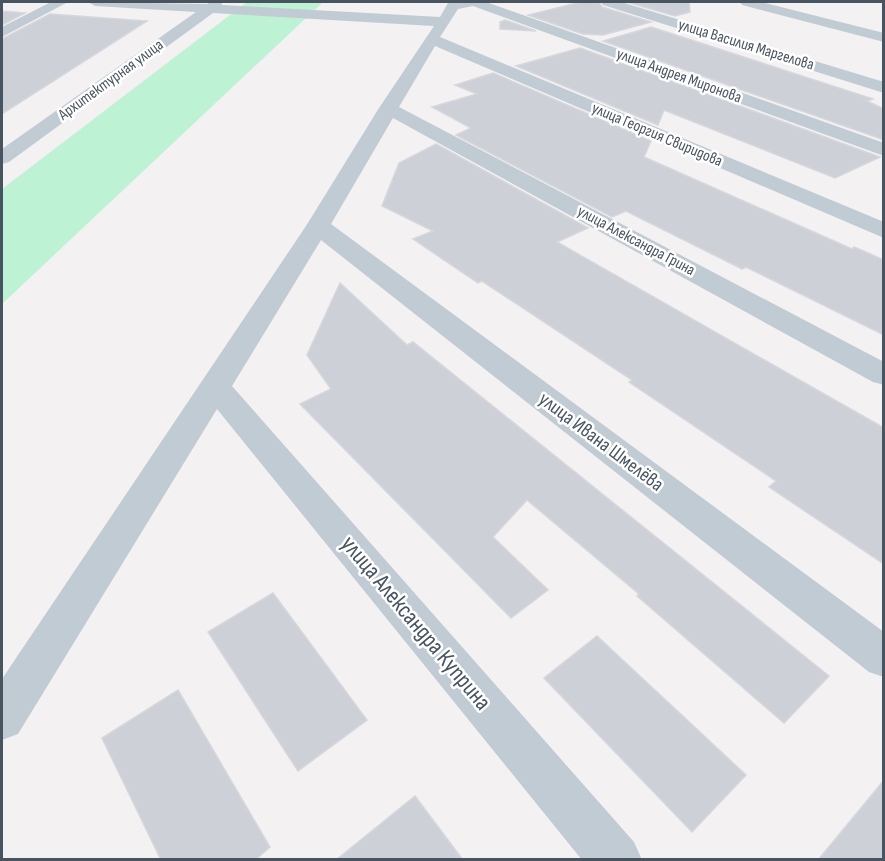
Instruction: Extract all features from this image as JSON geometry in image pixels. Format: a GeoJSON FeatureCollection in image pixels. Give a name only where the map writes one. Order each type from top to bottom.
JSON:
{"type":"FeatureCollection","features":[{"type":"Feature","properties":{"kind":"street"},"geometry":{"type":"LineString","coordinates":[[2,33],[61,2]]}},
{"type":"Feature","properties":{"kind":"street","name":"улица Георгия Свиридова"},"geometry":{"type":"LineString","coordinates":[[95,2],[215,5],[438,30],[884,231]]}},
{"type":"Feature","properties":{"kind":"street"},"geometry":{"type":"LineString","coordinates":[[2,718],[318,226],[388,108],[453,6],[474,2]]}},
{"type":"Feature","properties":{"kind":"street","name":"улица Андрея Миронова"},"geometry":{"type":"LineString","coordinates":[[474,2],[884,150]]}},
{"type":"Feature","properties":{"kind":"street","name":"улица Василия Маргелова"},"geometry":{"type":"LineString","coordinates":[[608,2],[884,88]]}},
{"type":"Feature","properties":{"kind":"street"},"geometry":{"type":"LineString","coordinates":[[747,2],[884,38]]}},
{"type":"Feature","properties":{"kind":"street","name":"Архитектурная улица"},"geometry":{"type":"LineString","coordinates":[[2,158],[215,5]]}},
{"type":"Feature","properties":{"kind":"street"},"geometry":{"type":"LineString","coordinates":[[785,12],[807,5]]}},
{"type":"Feature","properties":{"kind":"street","name":"улица Александра Грина"},"geometry":{"type":"LineString","coordinates":[[388,108],[884,375]]}},
{"type":"Feature","properties":{"kind":"street","name":"улица Ивана Шмелёва"},"geometry":{"type":"LineString","coordinates":[[318,226],[884,658]]}},
{"type":"Feature","properties":{"kind":"street","name":"улица Александра Куприна"},"geometry":{"type":"LineString","coordinates":[[215,386],[616,860]]}},
{"type":"Feature","properties":{"kind":"green space"},"geometry":{"type":"Polygon","coordinates":[[[247,2],[323,2],[2,304],[2,189],[247,2]]]}},
{"type":"Feature","properties":{"kind":"building"},"geometry":{"type":"Polygon","coordinates":[[[581,2],[599,2],[602,7],[651,22],[603,35],[583,34],[528,15],[581,2]]]}},
{"type":"Feature","properties":{"kind":"building"},"geometry":{"type":"Polygon","coordinates":[[[627,2],[689,2],[690,12],[675,16],[627,2]]]}},
{"type":"Feature","properties":{"kind":"building"},"geometry":{"type":"Polygon","coordinates":[[[2,11],[25,13],[2,25],[2,11]]]}},
{"type":"Feature","properties":{"kind":"building"},"geometry":{"type":"Polygon","coordinates":[[[50,14],[147,21],[2,114],[2,39],[50,14]]]}},
{"type":"Feature","properties":{"kind":"building"},"geometry":{"type":"Polygon","coordinates":[[[505,20],[536,31],[500,29],[500,22],[505,20]]]}},
{"type":"Feature","properties":{"kind":"building"},"geometry":{"type":"Polygon","coordinates":[[[651,27],[873,99],[867,101],[884,109],[884,140],[603,41],[651,27]]]}},
{"type":"Feature","properties":{"kind":"building"},"geometry":{"type":"Polygon","coordinates":[[[580,48],[880,157],[835,178],[664,110],[658,125],[516,66],[580,48]]]}},
{"type":"Feature","properties":{"kind":"building"},"geometry":{"type":"Polygon","coordinates":[[[493,73],[651,141],[644,157],[852,249],[854,247],[884,260],[884,335],[746,267],[742,269],[626,211],[612,217],[456,135],[471,128],[432,107],[477,94],[455,85],[493,73]]]}},
{"type":"Feature","properties":{"kind":"building"},"geometry":{"type":"Polygon","coordinates":[[[436,144],[588,228],[557,242],[884,428],[884,564],[769,487],[776,481],[629,382],[632,380],[482,281],[478,283],[413,239],[433,231],[382,206],[399,163],[436,144]]]}},
{"type":"Feature","properties":{"kind":"building"},"geometry":{"type":"Polygon","coordinates":[[[340,283],[407,345],[413,342],[829,676],[784,723],[637,596],[639,594],[527,500],[493,537],[548,590],[511,618],[300,404],[331,389],[307,355],[340,283]]]}},
{"type":"Feature","properties":{"kind":"building"},"geometry":{"type":"Polygon","coordinates":[[[273,593],[367,720],[298,771],[208,632],[273,593]]]}},
{"type":"Feature","properties":{"kind":"building"},"geometry":{"type":"Polygon","coordinates":[[[597,636],[746,775],[692,832],[544,678],[597,636]]]}},
{"type":"Feature","properties":{"kind":"building"},"geometry":{"type":"Polygon","coordinates":[[[178,690],[270,847],[255,860],[161,860],[102,738],[178,690]]]}},
{"type":"Feature","properties":{"kind":"building"},"geometry":{"type":"Polygon","coordinates":[[[884,780],[884,860],[818,860],[884,780]]]}},
{"type":"Feature","properties":{"kind":"building"},"geometry":{"type":"Polygon","coordinates":[[[415,796],[463,860],[336,860],[415,796]]]}}]}
